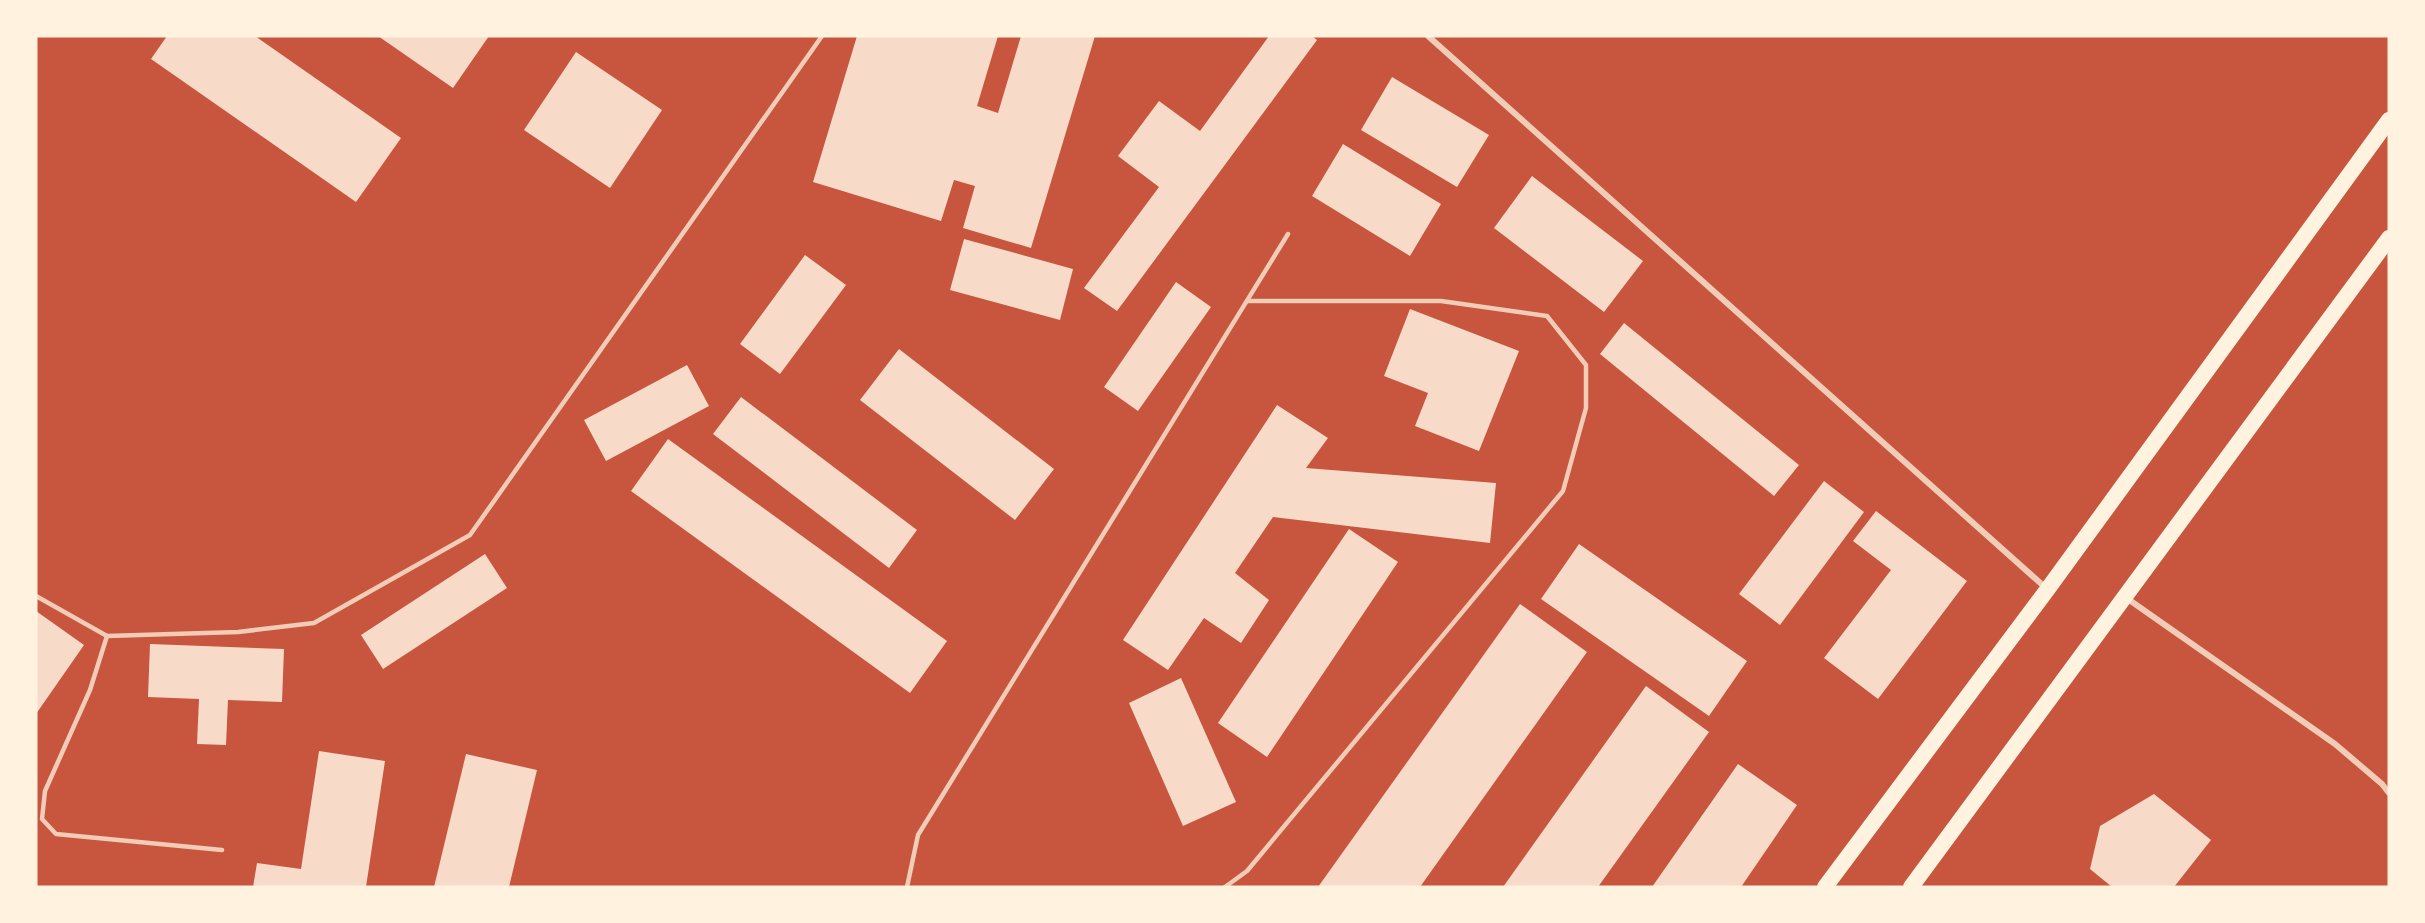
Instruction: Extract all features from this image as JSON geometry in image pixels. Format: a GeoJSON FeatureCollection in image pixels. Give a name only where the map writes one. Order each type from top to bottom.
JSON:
{"type":"FeatureCollection","features":[{"type":"Feature","properties":{"kind":"highway"},"geometry":{"type":"LineString","coordinates":[[1826,887],[2048,590],[2389,120]]}},
{"type":"Feature","properties":{"kind":"highway"},"geometry":{"type":"LineString","coordinates":[[1911,887],[2389,238]]}},
{"type":"Feature","properties":{"kind":"street"},"geometry":{"type":"LineString","coordinates":[[1428,36],[2048,590]]}},
{"type":"Feature","properties":{"kind":"street"},"geometry":{"type":"LineString","coordinates":[[2124,597],[2335,744],[2382,784],[2389,793]]}},
{"type":"Feature","properties":{"kind":"lane"},"geometry":{"type":"LineString","coordinates":[[36,596],[107,636],[238,632],[314,623],[470,535],[822,36]]}},
{"type":"Feature","properties":{"kind":"lane"},"geometry":{"type":"LineString","coordinates":[[907,887],[918,836],[1288,234]]}},
{"type":"Feature","properties":{"kind":"lane"},"geometry":{"type":"LineString","coordinates":[[1225,887],[1247,871],[1563,491],[1586,408],[1586,365],[1547,316],[1441,301],[1248,301]]}},
{"type":"Feature","properties":{"kind":"lane"},"geometry":{"type":"LineString","coordinates":[[107,636],[90,690],[45,791],[42,819],[56,834],[222,850]]}},
{"type":"Feature","properties":{"kind":"building"},"geometry":{"type":"Polygon","coordinates":[[[167,36],[255,36],[401,138],[356,202],[151,59],[167,36]]]}},
{"type":"Feature","properties":{"kind":"building"},"geometry":{"type":"Polygon","coordinates":[[[378,36],[489,36],[453,88],[378,36]]]}},
{"type":"Feature","properties":{"kind":"building"},"geometry":{"type":"Polygon","coordinates":[[[857,36],[998,36],[977,106],[998,113],[1021,36],[1095,36],[1031,248],[963,228],[975,186],[954,180],[941,221],[813,182],[857,36]]]}},
{"type":"Feature","properties":{"kind":"building"},"geometry":{"type":"Polygon","coordinates":[[[1269,36],[1312,36],[1317,40],[1117,311],[1084,288],[1159,187],[1118,156],[1159,101],[1200,131],[1269,36]]]}},
{"type":"Feature","properties":{"kind":"building"},"geometry":{"type":"Polygon","coordinates":[[[576,52],[662,110],[610,188],[524,130],[576,52]]]}},
{"type":"Feature","properties":{"kind":"building"},"geometry":{"type":"Polygon","coordinates":[[[1392,77],[1489,135],[1457,187],[1361,130],[1392,77]]]}},
{"type":"Feature","properties":{"kind":"building"},"geometry":{"type":"Polygon","coordinates":[[[1343,144],[1441,204],[1410,256],[1312,196],[1343,144]]]}},
{"type":"Feature","properties":{"kind":"building"},"geometry":{"type":"Polygon","coordinates":[[[1532,176],[1643,261],[1604,312],[1494,228],[1532,176]]]}},
{"type":"Feature","properties":{"kind":"building"},"geometry":{"type":"Polygon","coordinates":[[[964,239],[1073,269],[1060,320],[950,290],[964,239]]]}},
{"type":"Feature","properties":{"kind":"building"},"geometry":{"type":"Polygon","coordinates":[[[805,255],[846,285],[780,374],[740,344],[805,255]]]}},
{"type":"Feature","properties":{"kind":"building"},"geometry":{"type":"Polygon","coordinates":[[[1176,282],[1211,307],[1138,411],[1104,387],[1176,282]]]}},
{"type":"Feature","properties":{"kind":"building"},"geometry":{"type":"Polygon","coordinates":[[[1410,309],[1519,351],[1479,451],[1415,426],[1428,393],[1384,376],[1410,309]]]}},
{"type":"Feature","properties":{"kind":"building"},"geometry":{"type":"Polygon","coordinates":[[[1624,323],[1799,465],[1774,496],[1600,354],[1624,323]]]}},
{"type":"Feature","properties":{"kind":"building"},"geometry":{"type":"Polygon","coordinates":[[[899,349],[1054,469],[1015,520],[860,400],[899,349]]]}},
{"type":"Feature","properties":{"kind":"building"},"geometry":{"type":"Polygon","coordinates":[[[687,365],[709,406],[606,461],[584,420],[687,365]]]}},
{"type":"Feature","properties":{"kind":"building"},"geometry":{"type":"Polygon","coordinates":[[[741,397],[917,530],[889,568],[713,434],[741,397]]]}},
{"type":"Feature","properties":{"kind":"building"},"geometry":{"type":"Polygon","coordinates":[[[1277,405],[1328,438],[1306,468],[1496,483],[1490,543],[1273,517],[1235,573],[1269,600],[1241,643],[1204,618],[1168,670],[1123,640],[1277,405]]]}},
{"type":"Feature","properties":{"kind":"building"},"geometry":{"type":"Polygon","coordinates":[[[668,439],[947,641],[910,693],[631,491],[668,439]]]}},
{"type":"Feature","properties":{"kind":"building"},"geometry":{"type":"Polygon","coordinates":[[[1824,481],[1864,512],[1780,625],[1739,594],[1824,481]]]}},
{"type":"Feature","properties":{"kind":"building"},"geometry":{"type":"Polygon","coordinates":[[[1876,511],[1967,581],[1878,699],[1824,658],[1891,570],[1853,541],[1876,511]]]}},
{"type":"Feature","properties":{"kind":"building"},"geometry":{"type":"Polygon","coordinates":[[[1349,529],[1398,562],[1267,757],[1218,723],[1349,529]]]}},
{"type":"Feature","properties":{"kind":"building"},"geometry":{"type":"Polygon","coordinates":[[[1579,544],[1747,661],[1709,716],[1541,599],[1579,544]]]}},
{"type":"Feature","properties":{"kind":"building"},"geometry":{"type":"Polygon","coordinates":[[[485,554],[507,588],[383,669],[361,635],[485,554]]]}},
{"type":"Feature","properties":{"kind":"building"},"geometry":{"type":"Polygon","coordinates":[[[1520,604],[1587,652],[1420,887],[1318,887],[1520,604]]]}},
{"type":"Feature","properties":{"kind":"building"},"geometry":{"type":"Polygon","coordinates":[[[36,611],[84,645],[36,714],[36,611]]]}},
{"type":"Feature","properties":{"kind":"building"},"geometry":{"type":"Polygon","coordinates":[[[150,644],[284,649],[282,702],[228,700],[226,745],[197,744],[199,699],[148,697],[150,644]]]}},
{"type":"Feature","properties":{"kind":"building"},"geometry":{"type":"Polygon","coordinates":[[[1181,678],[1236,802],[1183,826],[1129,703],[1181,678]]]}},
{"type":"Feature","properties":{"kind":"building"},"geometry":{"type":"Polygon","coordinates":[[[1646,686],[1709,732],[1598,887],[1503,887],[1646,686]]]}},
{"type":"Feature","properties":{"kind":"building"},"geometry":{"type":"Polygon","coordinates":[[[319,751],[385,761],[366,887],[253,887],[257,863],[301,869],[319,751]]]}},
{"type":"Feature","properties":{"kind":"building"},"geometry":{"type":"Polygon","coordinates":[[[466,754],[537,770],[509,887],[434,887],[466,754]]]}},
{"type":"Feature","properties":{"kind":"building"},"geometry":{"type":"Polygon","coordinates":[[[1738,764],[1797,805],[1741,887],[1652,887],[1738,764]]]}},
{"type":"Feature","properties":{"kind":"building"},"geometry":{"type":"Polygon","coordinates":[[[2154,794],[2211,840],[2174,887],[2112,887],[2090,869],[2100,826],[2154,794]]]}}]}
